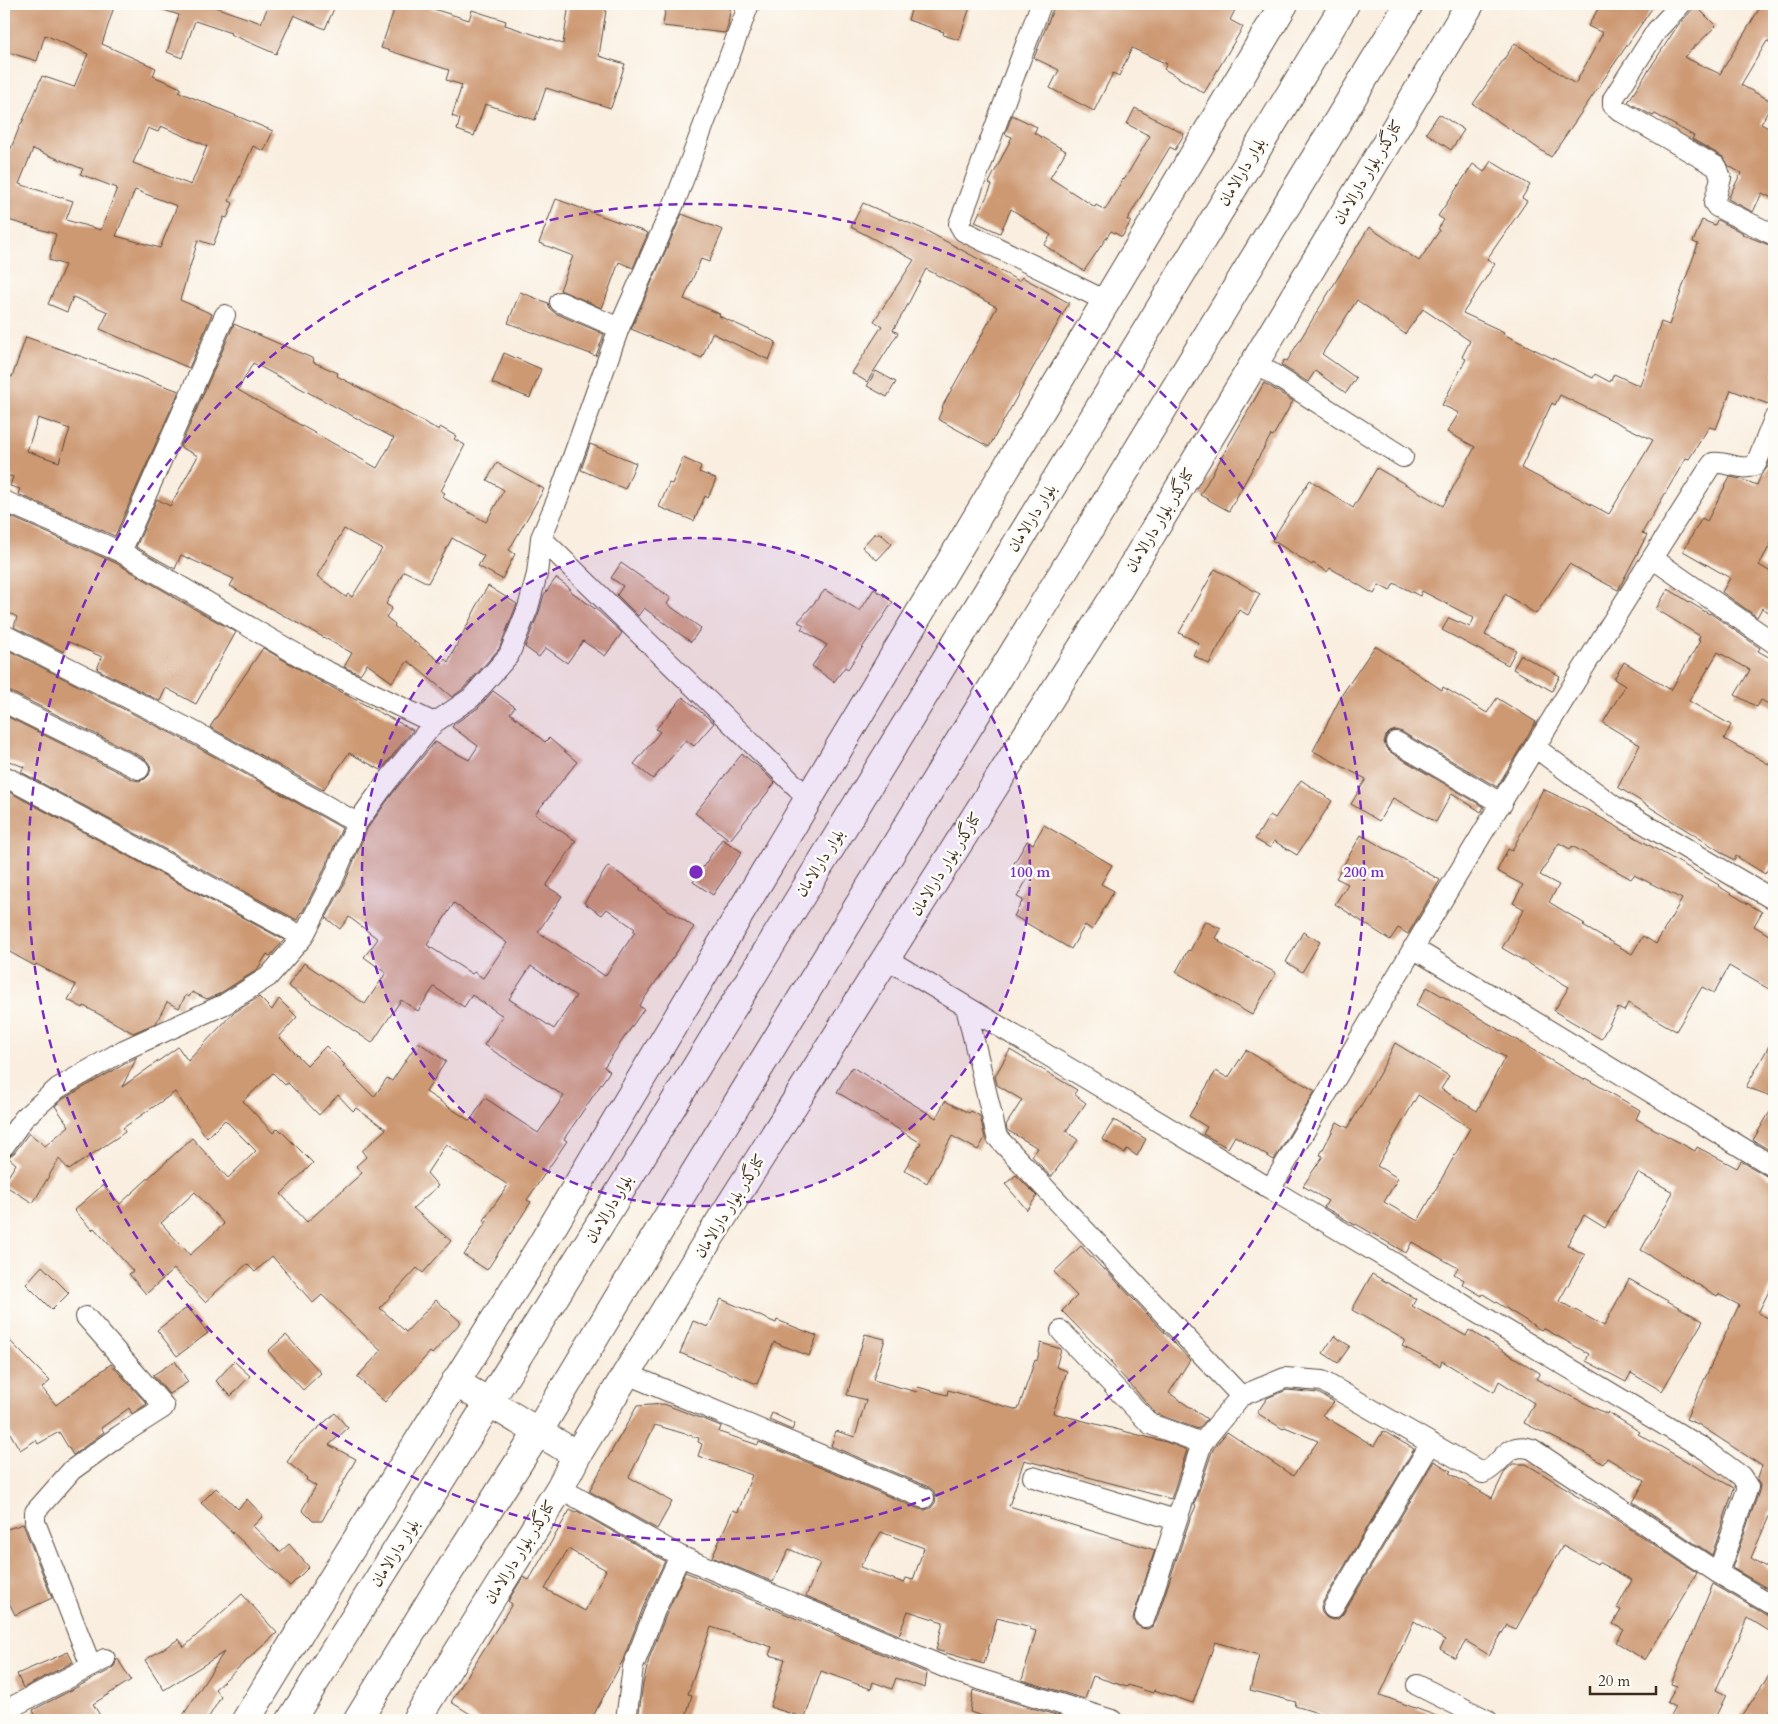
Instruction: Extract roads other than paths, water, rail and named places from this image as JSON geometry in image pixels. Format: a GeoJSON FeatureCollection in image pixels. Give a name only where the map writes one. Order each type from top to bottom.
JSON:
{"type":"FeatureCollection","features":[{"type":"Feature","properties":{"kind":"main road"},"geometry":{"type":"LineString","coordinates":[[246,1720],[541,1246],[1284,4]]}},
{"type":"Feature","properties":{"kind":"main road","name":"بلوار دارالامان"},"geometry":{"type":"LineString","coordinates":[[291,1720],[489,1403],[1054,483],[1345,4]]}},
{"type":"Feature","properties":{"kind":"main road"},"geometry":{"type":"LineString","coordinates":[[358,1720],[438,1589],[538,1432],[637,1267],[1111,496],[1409,4]]}},
{"type":"Feature","properties":{"kind":"main road","name":"کنارگذر بلوار دارالامان"},"geometry":{"type":"LineString","coordinates":[[421,1719],[560,1488],[577,1455],[705,1245],[1112,600],[1470,4]]}},
{"type":"Feature","properties":{"kind":"main road"},"geometry":{"type":"LineString","coordinates":[[455,1382],[577,1455]]}},
{"type":"Feature","properties":{"kind":"street"},"geometry":{"type":"LineString","coordinates":[[4,1146],[24,1118],[58,1088],[124,1050],[225,1004],[268,976],[303,937],[334,877],[358,823],[386,783],[434,723],[471,698],[509,655],[528,608],[537,574],[541,538],[560,493],[619,328],[676,199],[749,4]]}},
{"type":"Feature","properties":{"kind":"street"},"geometry":{"type":"LineString","coordinates":[[1042,4],[959,224],[963,231],[1106,301]]}},
{"type":"Feature","properties":{"kind":"street"},"geometry":{"type":"LineString","coordinates":[[1681,4],[1657,30],[1620,87],[1613,99],[1613,105],[1620,112],[1717,167],[1721,178],[1714,203],[1717,207],[1774,235]]}},
{"type":"Feature","properties":{"kind":"street"},"geometry":{"type":"LineString","coordinates":[[560,302],[619,328]]}},
{"type":"Feature","properties":{"kind":"street"},"geometry":{"type":"LineString","coordinates":[[121,552],[225,315]]}},
{"type":"Feature","properties":{"kind":"street"},"geometry":{"type":"LineString","coordinates":[[1254,362],[1403,457]]}},
{"type":"Feature","properties":{"kind":"street"},"geometry":{"type":"LineString","coordinates":[[1271,1188],[1414,948],[1652,558],[1713,463],[1719,462],[1751,468],[1756,464],[1774,420]]}},
{"type":"Feature","properties":{"kind":"street"},"geometry":{"type":"LineString","coordinates":[[4,501],[121,552],[322,669],[434,723]]}},
{"type":"Feature","properties":{"kind":"street"},"geometry":{"type":"LineString","coordinates":[[541,538],[808,798]]}},
{"type":"Feature","properties":{"kind":"street"},"geometry":{"type":"LineString","coordinates":[[1652,558],[1774,643]]}},
{"type":"Feature","properties":{"kind":"street"},"geometry":{"type":"LineString","coordinates":[[4,635],[193,731],[358,823]]}},
{"type":"Feature","properties":{"kind":"street"},"geometry":{"type":"LineString","coordinates":[[4,702],[139,769]]}},
{"type":"Feature","properties":{"kind":"street"},"geometry":{"type":"LineString","coordinates":[[1396,742],[1502,804]]}},
{"type":"Feature","properties":{"kind":"street"},"geometry":{"type":"LineString","coordinates":[[1536,748],[1614,806],[1774,900]]}},
{"type":"Feature","properties":{"kind":"street"},"geometry":{"type":"LineString","coordinates":[[4,776],[303,937]]}},
{"type":"Feature","properties":{"kind":"street"},"geometry":{"type":"LineString","coordinates":[[1414,948],[1774,1166]]}},
{"type":"Feature","properties":{"kind":"street"},"geometry":{"type":"LineString","coordinates":[[887,959],[1706,1450],[1740,1476],[1748,1487],[1718,1573]]}},
{"type":"Feature","properties":{"kind":"street"},"geometry":{"type":"LineString","coordinates":[[966,1007],[996,1137],[1241,1396]]}},
{"type":"Feature","properties":{"kind":"street"},"geometry":{"type":"LineString","coordinates":[[4,1711],[98,1662],[35,1522],[35,1512],[72,1470],[164,1406],[86,1317]]}},
{"type":"Feature","properties":{"kind":"street"},"geometry":{"type":"LineString","coordinates":[[1061,1331],[1150,1424],[1202,1443]]}},
{"type":"Feature","properties":{"kind":"street"},"geometry":{"type":"LineString","coordinates":[[626,1374],[924,1498]]}},
{"type":"Feature","properties":{"kind":"street"},"geometry":{"type":"LineString","coordinates":[[1145,1617],[1202,1443],[1241,1396],[1285,1378],[1322,1382],[1483,1473],[1492,1469],[1511,1449],[1523,1447],[1532,1449],[1718,1573],[1774,1606]]}},
{"type":"Feature","properties":{"kind":"street"},"geometry":{"type":"LineString","coordinates":[[1333,1608],[1431,1443]]}},
{"type":"Feature","properties":{"kind":"street"},"geometry":{"type":"LineString","coordinates":[[1033,1478],[1176,1520]]}},
{"type":"Feature","properties":{"kind":"street"},"geometry":{"type":"LineString","coordinates":[[560,1488],[680,1556],[956,1672],[1112,1720]]}},
{"type":"Feature","properties":{"kind":"street"},"geometry":{"type":"LineString","coordinates":[[626,1720],[633,1667],[655,1610],[680,1556]]}},
{"type":"Feature","properties":{"kind":"street"},"geometry":{"type":"LineString","coordinates":[[1417,1685],[1487,1720]]}}]}
